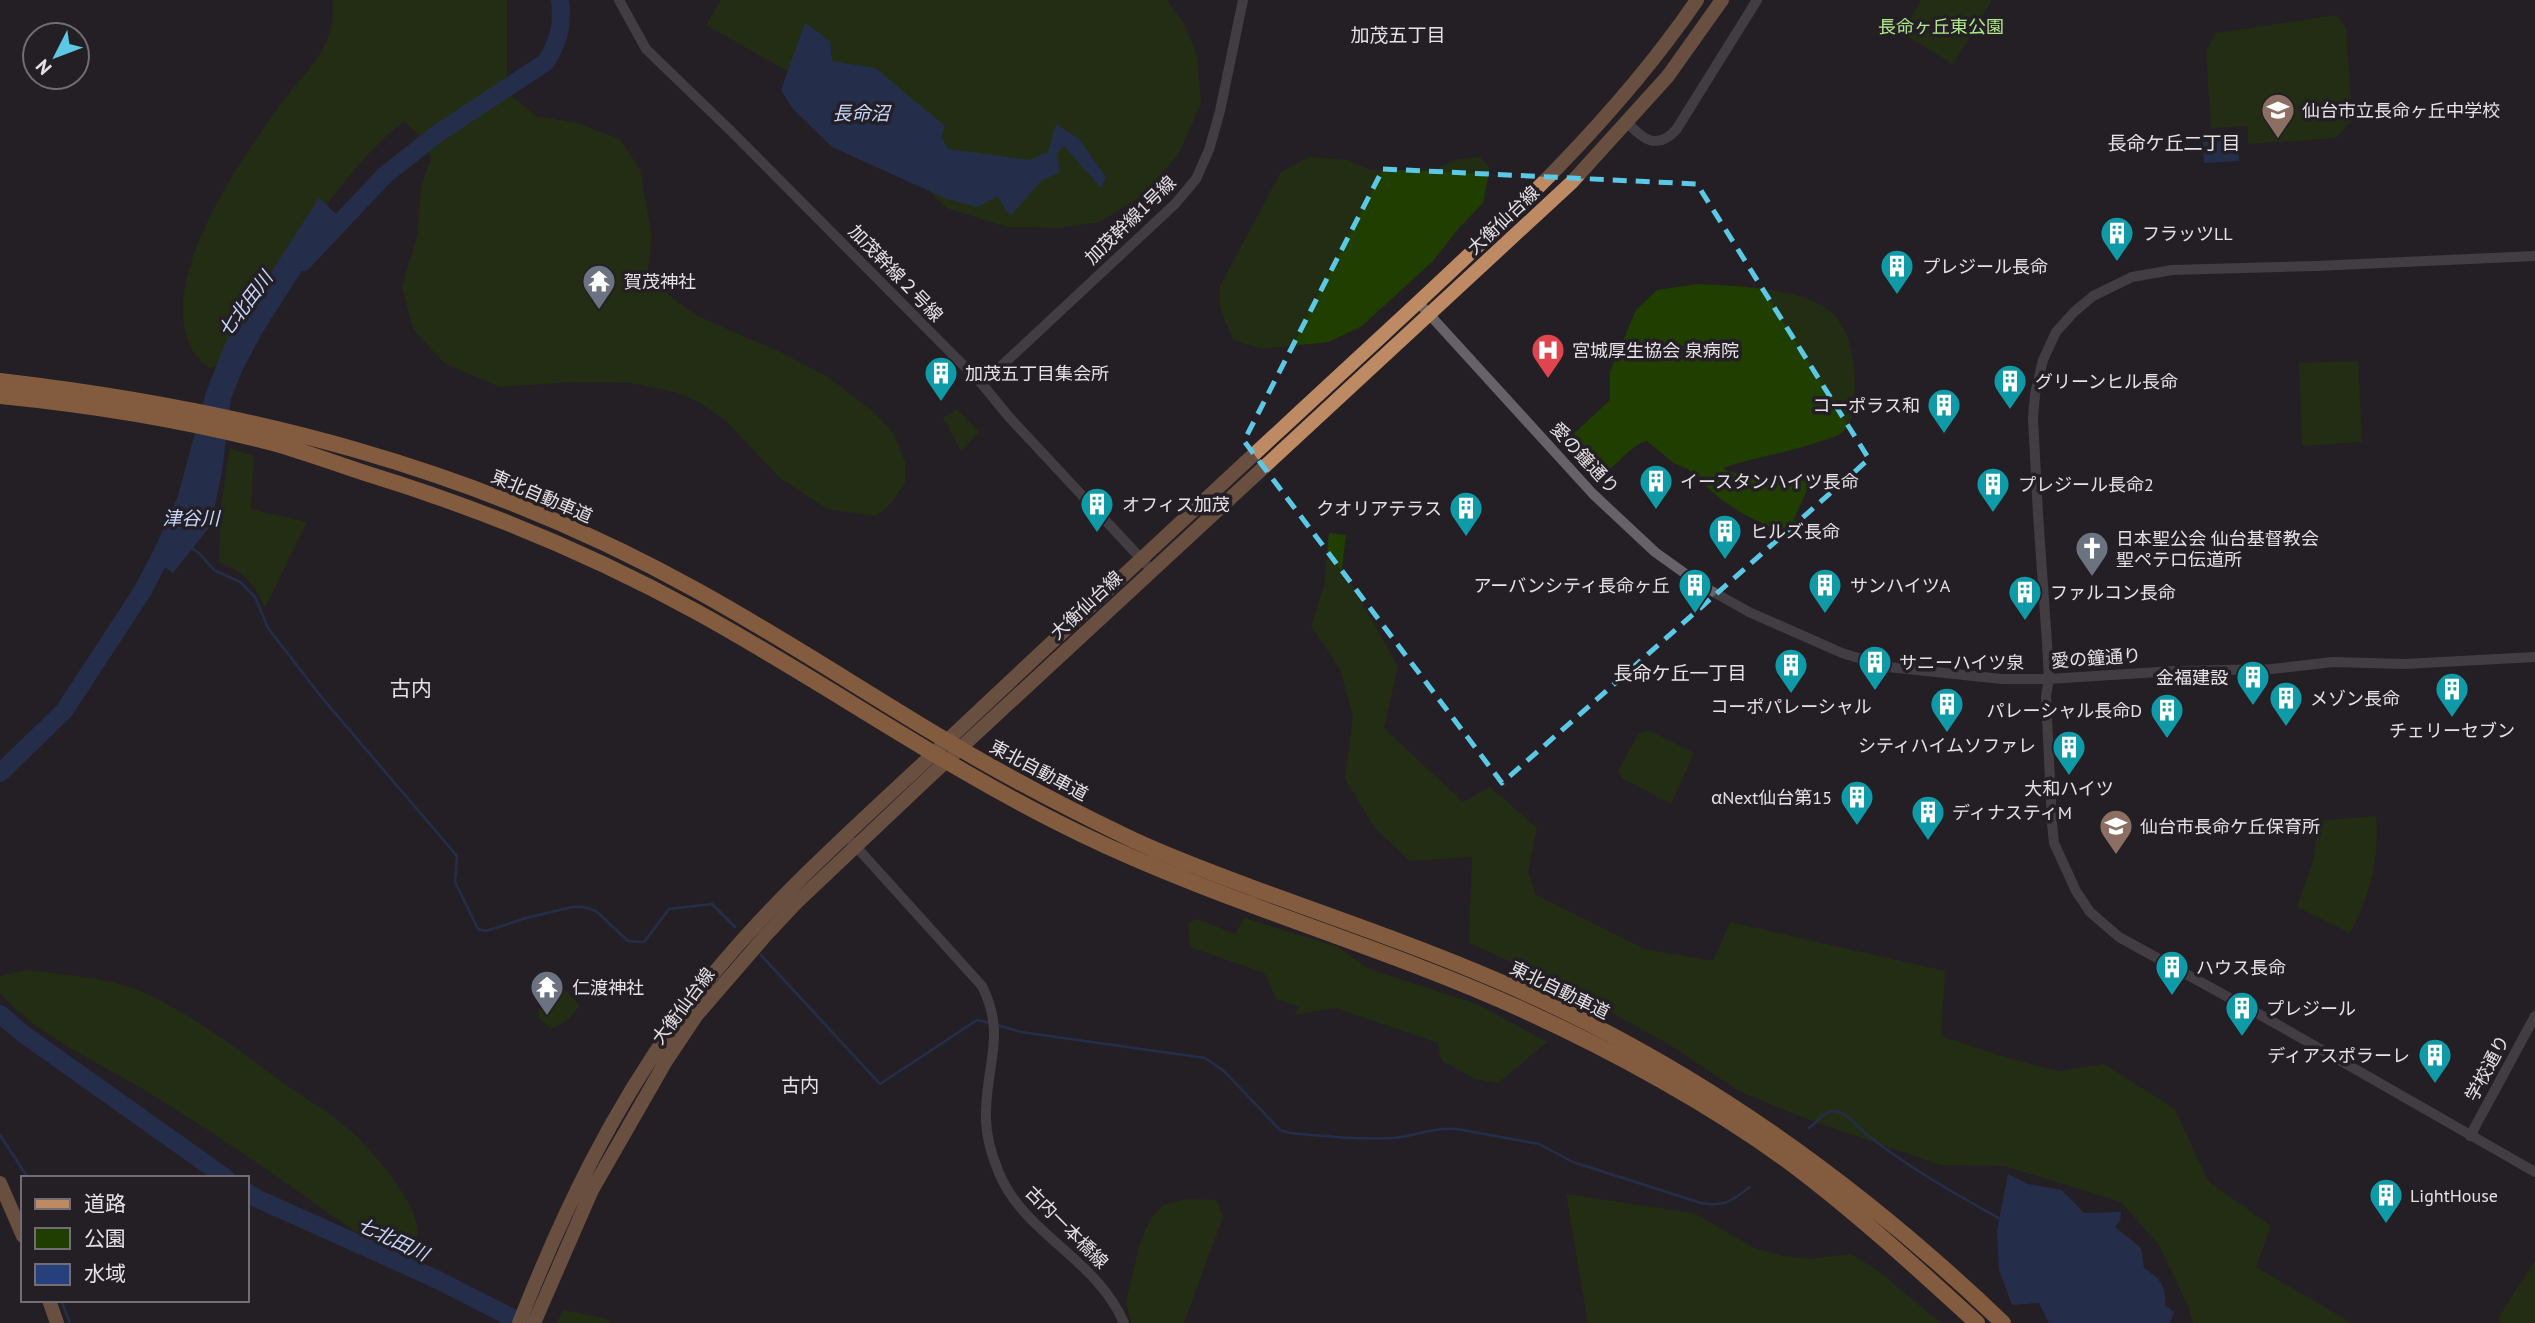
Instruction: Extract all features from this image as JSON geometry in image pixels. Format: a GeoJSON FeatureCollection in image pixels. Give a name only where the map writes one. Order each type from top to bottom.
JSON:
{"type":"FeatureCollection","features":[{"type":"Feature","properties":{"kind":"highway"},"geometry":{"type":"LineString","coordinates":[[0,374],[83,391]]}},
{"type":"Feature","properties":{"kind":"highway","name":"東北自動車道"},"geometry":{"type":"LineString","coordinates":[[0,381],[83,391],[133,406],[280,437],[361,450],[462,483],[534,512],[693,588],[990,766],[1096,822],[1195,866],[1505,984],[1667,1066],[1785,1142],[1852,1190],[1958,1279],[2003,1323]]}},
{"type":"Feature","properties":{"kind":"highway","name":"東北自動車道"},"geometry":{"type":"LineString","coordinates":[[0,396],[133,406]]}},
{"type":"Feature","properties":{"kind":"highway","name":"東北自動車道"},"geometry":{"type":"LineString","coordinates":[[280,437],[472,508],[569,548],[692,609],[979,780],[1078,833],[1250,905],[1444,977],[1516,1007],[1605,1050],[1665,1084],[1787,1161],[1881,1236],[1977,1323]]}},
{"type":"Feature","properties":{"kind":"main road","name":"大衡仙台線"},"geometry":{"type":"LineString","coordinates":[[541,1287],[546,1273],[666,1061],[696,1017],[766,935],[851,841],[920,776],[978,732],[1559,166],[1625,94],[1697,0]]}},
{"type":"Feature","properties":{"kind":"main road","name":"大衡仙台線"},"geometry":{"type":"LineString","coordinates":[[920,776],[965,723],[1430,315],[1563,190],[1668,76],[1722,0]]}},
{"type":"Feature","properties":{"kind":"main road"},"geometry":{"type":"LineString","coordinates":[[0,1183],[21,1231]]}},
{"type":"Feature","properties":{"kind":"main road"},"geometry":{"type":"LineString","coordinates":[[519,1323],[541,1287]]}},
{"type":"Feature","properties":{"kind":"main road"},"geometry":{"type":"LineString","coordinates":[[534,1323],[541,1287]]}},
{"type":"Feature","properties":{"kind":"main road"},"geometry":{"type":"LineString","coordinates":[[49,1302],[57,1323]]}},
{"type":"Feature","properties":{"kind":"street","name":"加茂幹線２号線"},"geometry":{"type":"LineString","coordinates":[[619,0],[646,49],[733,132],[954,359],[982,384],[1009,417],[1147,565]]}},
{"type":"Feature","properties":{"kind":"street","name":"加茂幹線1号線"},"geometry":{"type":"LineString","coordinates":[[982,384],[1175,204],[1196,179],[1215,132],[1243,0]]}},
{"type":"Feature","properties":{"kind":"street"},"geometry":{"type":"LineString","coordinates":[[1627,122],[1650,141],[1660,142],[1670,137],[1757,0]]}},
{"type":"Feature","properties":{"kind":"street"},"geometry":{"type":"LineString","coordinates":[[2535,256],[2172,270],[2132,277],[2102,290],[2074,312],[2056,332],[2043,360],[2035,394],[2033,418],[2049,679],[2047,721],[2054,843],[2069,878],[2090,912],[2119,937],[2535,1172]]}},
{"type":"Feature","properties":{"kind":"street","name":"愛の鐘通り"},"geometry":{"type":"LineString","coordinates":[[1418,302],[1593,494],[1655,552],[1701,585],[1749,612],[1842,653],[1888,667],[2002,679],[2272,669],[2333,663],[2404,664],[2535,657]]}},
{"type":"Feature","properties":{"kind":"street","name":"古内一本橋線"},"geometry":{"type":"LineString","coordinates":[[851,841],[975,976],[988,998],[995,1023],[986,1126],[993,1160],[1000,1177],[1017,1204],[1094,1277],[1108,1294],[1124,1323]]}},
{"type":"Feature","properties":{"kind":"street","name":"学校通り"},"geometry":{"type":"LineString","coordinates":[[2470,1136],[2535,1016]]}},
{"type":"Feature","properties":{"kind":"highlighted area"},"geometry":{"type":"Polygon","coordinates":[[[1383,169],[1697,184],[1869,459],[1502,783],[1244,441],[1383,169]]]}},
{"type":"Feature","properties":{"kind":"green space"},"geometry":{"type":"Polygon","coordinates":[[[332,0],[507,0],[507,92],[536,116],[577,123],[620,139],[640,169],[652,237],[648,269],[671,297],[697,316],[778,351],[828,377],[874,412],[894,434],[905,462],[905,483],[892,502],[876,516],[827,509],[779,477],[725,420],[697,401],[675,392],[631,383],[572,382],[500,387],[444,363],[413,329],[402,287],[417,236],[421,187],[431,159],[423,139],[404,121],[353,172],[329,202],[224,364],[209,368],[203,363],[194,353],[184,325],[184,294],[192,261],[205,227],[241,162],[324,46],[333,17],[332,0]]]}},
{"type":"Feature","properties":{"kind":"green space"},"geometry":{"type":"Polygon","coordinates":[[[721,0],[1167,0],[1184,24],[1197,55],[1201,104],[1178,155],[1140,197],[1100,222],[1059,228],[1007,227],[947,208],[891,156],[789,72],[706,25],[721,0]]]}},
{"type":"Feature","properties":{"kind":"green space","name":"長命ヶ丘東公園"},"geometry":{"type":"Polygon","coordinates":[[[1921,0],[1992,0],[1953,64],[1902,33],[1921,0]]]}},
{"type":"Feature","properties":{"kind":"green space"},"geometry":{"type":"Polygon","coordinates":[[[2337,15],[2346,27],[2352,120],[2336,138],[2248,144],[2248,126],[2211,128],[2206,51],[2216,33],[2337,15]]]}},
{"type":"Feature","properties":{"kind":"green space"},"geometry":{"type":"Polygon","coordinates":[[[1309,157],[1348,160],[1370,170],[1434,170],[1457,159],[1480,157],[1490,168],[1483,203],[1433,261],[1362,326],[1329,342],[1261,349],[1233,340],[1220,308],[1220,286],[1281,172],[1309,157]]]}},
{"type":"Feature","properties":{"kind":"green space"},"geometry":{"type":"Polygon","coordinates":[[[1698,284],[1770,290],[1808,299],[1835,316],[1845,331],[1854,368],[1855,399],[1852,418],[1845,429],[1815,443],[1723,468],[1759,479],[1811,481],[1787,535],[1743,514],[1718,497],[1688,469],[1675,464],[1647,441],[1633,448],[1607,471],[1592,476],[1565,442],[1610,400],[1610,372],[1636,310],[1657,290],[1698,284]]]}},
{"type":"Feature","properties":{"kind":"green space"},"geometry":{"type":"Polygon","coordinates":[[[2358,361],[2362,442],[2302,446],[2299,363],[2358,361]]]}},
{"type":"Feature","properties":{"kind":"green space"},"geometry":{"type":"Polygon","coordinates":[[[957,409],[979,432],[961,451],[943,418],[957,409]]]}},
{"type":"Feature","properties":{"kind":"green space"},"geometry":{"type":"Polygon","coordinates":[[[230,448],[254,456],[251,509],[307,522],[265,608],[248,579],[219,562],[221,505],[230,448]]]}},
{"type":"Feature","properties":{"kind":"green space"},"geometry":{"type":"Polygon","coordinates":[[[1329,533],[1346,535],[1342,568],[1398,666],[1384,728],[1463,802],[1490,787],[1537,828],[1528,871],[1536,895],[1645,949],[1713,961],[1730,922],[1945,971],[1941,1036],[2058,1071],[2104,1064],[2175,1109],[2208,1181],[2271,1226],[2256,1267],[2352,1323],[2193,1323],[2188,1306],[2159,1245],[2121,1202],[2004,1166],[1940,1165],[1804,1118],[1739,1091],[1667,1043],[1545,977],[1469,943],[1472,857],[1410,861],[1374,827],[1345,779],[1353,716],[1340,669],[1311,626],[1324,586],[1329,533]]]}},
{"type":"Feature","properties":{"kind":"green space"},"geometry":{"type":"Polygon","coordinates":[[[1649,730],[1694,753],[1671,804],[1622,778],[1618,771],[1639,733],[1649,730]]]}},
{"type":"Feature","properties":{"kind":"green space"},"geometry":{"type":"Polygon","coordinates":[[[2376,816],[2372,876],[2350,933],[2297,907],[2314,857],[2318,821],[2376,816]]]}},
{"type":"Feature","properties":{"kind":"green space"},"geometry":{"type":"Polygon","coordinates":[[[1244,918],[1338,947],[1369,969],[1477,1004],[1547,1042],[1498,1083],[1475,1079],[1441,1060],[1438,1043],[1335,1008],[1294,1015],[1300,1007],[1277,1000],[1264,973],[1190,947],[1188,923],[1198,919],[1235,934],[1244,918]]]}},
{"type":"Feature","properties":{"kind":"green space"},"geometry":{"type":"Polygon","coordinates":[[[25,970],[104,980],[149,995],[201,1024],[335,1118],[383,1165],[412,1210],[417,1224],[417,1236],[407,1258],[402,1263],[214,1134],[27,1019],[0,993],[0,976],[25,970]]]}},
{"type":"Feature","properties":{"kind":"green space"},"geometry":{"type":"Polygon","coordinates":[[[554,987],[565,990],[579,1005],[568,1020],[551,1029],[538,1017],[542,1000],[554,987]]]}},
{"type":"Feature","properties":{"kind":"green space"},"geometry":{"type":"Polygon","coordinates":[[[1566,1194],[1694,1213],[1754,1248],[1784,1256],[1810,1259],[1851,1254],[1880,1272],[1940,1323],[1588,1323],[1566,1194]]]}},
{"type":"Feature","properties":{"kind":"green space"},"geometry":{"type":"Polygon","coordinates":[[[1188,1199],[1217,1200],[1223,1217],[1184,1323],[1131,1323],[1126,1302],[1140,1243],[1150,1220],[1163,1205],[1188,1199]]]}},
{"type":"Feature","properties":{"kind":"green space"},"geometry":{"type":"Polygon","coordinates":[[[2535,1260],[2535,1323],[2500,1323],[2498,1318],[2535,1260]]]}},
{"type":"Feature","properties":{"kind":"green space"},"geometry":{"type":"Polygon","coordinates":[[[563,1310],[608,1319],[610,1323],[557,1323],[563,1310]]]}},
{"type":"Feature","properties":{"kind":"water","name":"長命沼"},"geometry":{"type":"Polygon","coordinates":[[[805,23],[830,41],[832,61],[875,68],[945,126],[941,137],[948,149],[1029,160],[1048,152],[1056,124],[1079,139],[1106,177],[1101,188],[1064,146],[1057,153],[1060,172],[1041,181],[1011,215],[998,196],[978,207],[947,199],[832,147],[794,110],[781,90],[805,23]]]}},
{"type":"Feature","properties":{"kind":"water"},"geometry":{"type":"Polygon","coordinates":[[[2238,140],[2239,161],[2204,163],[2203,142],[2238,140]]]}},
{"type":"Feature","properties":{"kind":"water","name":"津谷川"},"geometry":{"type":"Polygon","coordinates":[[[319,198],[337,215],[261,335],[242,371],[231,399],[222,471],[211,525],[173,573],[151,557],[178,496],[206,392],[225,344],[319,198]]]}},
{"type":"Feature","properties":{"kind":"water"},"geometry":{"type":"Polygon","coordinates":[[[2008,1174],[2028,1184],[2062,1190],[2084,1213],[2121,1212],[2120,1221],[2115,1227],[2141,1248],[2144,1268],[2161,1283],[2165,1293],[2165,1305],[2174,1312],[2170,1323],[2049,1323],[2039,1303],[2012,1305],[1999,1270],[1997,1231],[2008,1174]]]}},
{"type":"Feature","properties":{"kind":"waterway","name":"七北田川"},"geometry":{"type":"LineString","coordinates":[[303,262],[385,175],[437,134],[546,62],[559,32],[560,0]]}},
{"type":"Feature","properties":{"kind":"waterway","name":"七北田川"},"geometry":{"type":"LineString","coordinates":[[0,773],[64,711],[142,592],[168,542]]}},
{"type":"Feature","properties":{"kind":"waterway"},"geometry":{"type":"LineString","coordinates":[[191,548],[214,570],[240,582],[255,597],[268,628],[323,699],[457,856],[455,882],[478,929],[486,931],[526,918],[572,907],[584,907],[596,911],[628,941],[644,942],[669,909],[712,904],[735,927]]}},
{"type":"Feature","properties":{"kind":"waterway"},"geometry":{"type":"LineString","coordinates":[[761,955],[880,1084],[977,1020],[990,1023]]}},
{"type":"Feature","properties":{"kind":"waterway","name":"七北田川"},"geometry":{"type":"LineString","coordinates":[[0,1014],[22,1033],[223,1176]]}},
{"type":"Feature","properties":{"kind":"waterway"},"geometry":{"type":"LineString","coordinates":[[997,1025],[1021,1032],[1205,1058],[1224,1071],[1280,1130],[1290,1133],[1380,1138],[1457,1129],[1539,1144],[1573,1162],[1701,1203],[1728,1202],[1750,1187]]}},
{"type":"Feature","properties":{"kind":"waterway"},"geometry":{"type":"LineString","coordinates":[[1809,1128],[1828,1113],[1835,1111],[1843,1114],[1865,1133],[1932,1180],[2002,1220]]}},
{"type":"Feature","properties":{"kind":"waterway"},"geometry":{"type":"LineString","coordinates":[[0,1135],[27,1176]]}},
{"type":"Feature","properties":{"kind":"waterway","name":"七北田川"},"geometry":{"type":"LineString","coordinates":[[248,1193],[438,1280],[522,1323]]}},
{"type":"Feature","properties":{"kind":"waterway"},"geometry":{"type":"LineString","coordinates":[[62,1302],[70,1323]]}},
{"type":"Feature","properties":{"kind":"place","name":"仙台市立長命ヶ丘中学校"},"geometry":{"type":"Point","coordinates":[2278,140]}},
{"type":"Feature","properties":{"kind":"place","name":"フラッツLL"},"geometry":{"type":"Point","coordinates":[2117,263]}},
{"type":"Feature","properties":{"kind":"place","name":"プレジール長命"},"geometry":{"type":"Point","coordinates":[1897,296]}},
{"type":"Feature","properties":{"kind":"place","name":"賀茂神社"},"geometry":{"type":"Point","coordinates":[599,311]}},
{"type":"Feature","properties":{"kind":"place","name":"宮城厚生協会 泉病院"},"geometry":{"type":"Point","coordinates":[1548,380]}},
{"type":"Feature","properties":{"kind":"place","name":"加茂五丁目集会所"},"geometry":{"type":"Point","coordinates":[941,403]}},
{"type":"Feature","properties":{"kind":"place","name":"グリーンヒル長命"},"geometry":{"type":"Point","coordinates":[2010,411]}},
{"type":"Feature","properties":{"kind":"place","name":"コーポラス和"},"geometry":{"type":"Point","coordinates":[1944,435]}},
{"type":"Feature","properties":{"kind":"place","name":"イースタンハイツ長命"},"geometry":{"type":"Point","coordinates":[1656,511]}},
{"type":"Feature","properties":{"kind":"place","name":"プレジール長命2"},"geometry":{"type":"Point","coordinates":[1993,514]}},
{"type":"Feature","properties":{"kind":"place","name":"オフィス加茂"},"geometry":{"type":"Point","coordinates":[1097,534]}},
{"type":"Feature","properties":{"kind":"place","name":"クオリアテラス"},"geometry":{"type":"Point","coordinates":[1466,538]}},
{"type":"Feature","properties":{"kind":"place","name":"ヒルズ長命"},"geometry":{"type":"Point","coordinates":[1725,561]}},
{"type":"Feature","properties":{"kind":"place","name":"日本聖公会 仙台基督教会 聖ペテロ伝道所"},"geometry":{"type":"Point","coordinates":[2092,578]}},
{"type":"Feature","properties":{"kind":"place","name":"アーバンシティ長命ヶ丘"},"geometry":{"type":"Point","coordinates":[1695,615]}},
{"type":"Feature","properties":{"kind":"place","name":"サンハイツA"},"geometry":{"type":"Point","coordinates":[1825,615]}},
{"type":"Feature","properties":{"kind":"place","name":"ファルコン長命"},"geometry":{"type":"Point","coordinates":[2025,622]}},
{"type":"Feature","properties":{"kind":"place","name":"サニーハイツ泉"},"geometry":{"type":"Point","coordinates":[1875,692]}},
{"type":"Feature","properties":{"kind":"place","name":"コーポパレーシャル"},"geometry":{"type":"Point","coordinates":[1791,695]}},
{"type":"Feature","properties":{"kind":"place","name":"金福建設"},"geometry":{"type":"Point","coordinates":[2253,707]}},
{"type":"Feature","properties":{"kind":"place","name":"チェリーセブン"},"geometry":{"type":"Point","coordinates":[2452,719]}},
{"type":"Feature","properties":{"kind":"place","name":"メゾン長命"},"geometry":{"type":"Point","coordinates":[2286,728]}},
{"type":"Feature","properties":{"kind":"place","name":"シティハイムソファレ"},"geometry":{"type":"Point","coordinates":[1947,734]}},
{"type":"Feature","properties":{"kind":"place","name":"パレーシャル長命D"},"geometry":{"type":"Point","coordinates":[2167,740]}},
{"type":"Feature","properties":{"kind":"place","name":"大和ハイツ"},"geometry":{"type":"Point","coordinates":[2069,777]}},
{"type":"Feature","properties":{"kind":"place","name":"αNext仙台第15"},"geometry":{"type":"Point","coordinates":[1857,827]}},
{"type":"Feature","properties":{"kind":"place","name":"ディナスティM"},"geometry":{"type":"Point","coordinates":[1928,842]}},
{"type":"Feature","properties":{"kind":"place","name":"仙台市長命ケ丘保育所"},"geometry":{"type":"Point","coordinates":[2116,856]}},
{"type":"Feature","properties":{"kind":"place","name":"ハウス長命"},"geometry":{"type":"Point","coordinates":[2172,997]}},
{"type":"Feature","properties":{"kind":"place","name":"仁渡神社"},"geometry":{"type":"Point","coordinates":[547,1017]}},
{"type":"Feature","properties":{"kind":"place","name":"プレジール"},"geometry":{"type":"Point","coordinates":[2242,1038]}},
{"type":"Feature","properties":{"kind":"place","name":"ディアスポラーレ"},"geometry":{"type":"Point","coordinates":[2435,1085]}},
{"type":"Feature","properties":{"kind":"place","name":"LightHouse"},"geometry":{"type":"Point","coordinates":[2386,1225]}},
{"type":"Feature","properties":{"kind":"district","name":"加茂五丁目"},"geometry":{"type":"Point","coordinates":[1398,35]}},
{"type":"Feature","properties":{"kind":"district","name":"長命ケ丘二丁目"},"geometry":{"type":"Point","coordinates":[2174,143]}},
{"type":"Feature","properties":{"kind":"district","name":"長命ケ丘一丁目"},"geometry":{"type":"Point","coordinates":[1680,673]}},
{"type":"Feature","properties":{"kind":"district","name":"古内"},"geometry":{"type":"Point","coordinates":[411,688]}},
{"type":"Feature","properties":{"kind":"district","name":"古内"},"geometry":{"type":"Point","coordinates":[800,1085]}}]}
